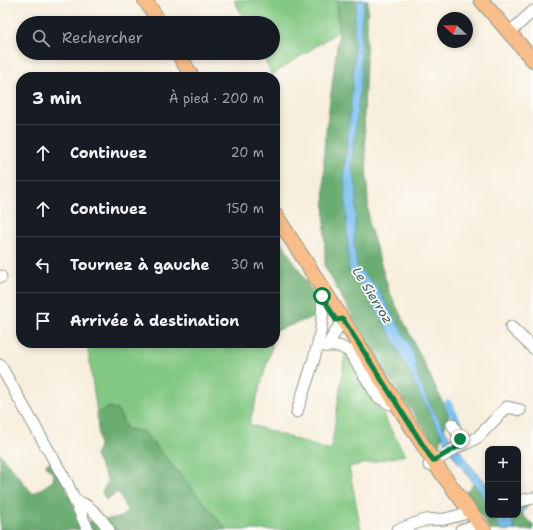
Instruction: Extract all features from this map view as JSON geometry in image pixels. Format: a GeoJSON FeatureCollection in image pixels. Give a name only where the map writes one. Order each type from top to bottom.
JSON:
{"type":"FeatureCollection","features":[{"type":"Feature","properties":{"kind":"main road"},"geometry":{"type":"LineString","coordinates":[[145,0],[155,16]]}},
{"type":"Feature","properties":{"kind":"main road"},"geometry":{"type":"LineString","coordinates":[[481,0],[533,60]]}},
{"type":"Feature","properties":{"kind":"main road"},"geometry":{"type":"LineString","coordinates":[[182,60],[189,72]]}},
{"type":"Feature","properties":{"kind":"main road"},"geometry":{"type":"LineString","coordinates":[[280,222],[390,404],[431,463],[473,529]]}},
{"type":"Feature","properties":{"kind":"main road"},"geometry":{"type":"LineString","coordinates":[[312,274],[322,296],[473,529]]}},
{"type":"Feature","properties":{"kind":"street"},"geometry":{"type":"LineString","coordinates":[[509,32],[533,11]]}},
{"type":"Feature","properties":{"kind":"street"},"geometry":{"type":"LineString","coordinates":[[322,296],[324,313],[319,333],[322,346]]}},
{"type":"Feature","properties":{"kind":"street"},"geometry":{"type":"LineString","coordinates":[[319,333],[328,323],[340,322]]}},
{"type":"Feature","properties":{"kind":"street"},"geometry":{"type":"LineString","coordinates":[[297,412],[322,346],[340,322]]}},
{"type":"Feature","properties":{"kind":"street"},"geometry":{"type":"LineString","coordinates":[[511,327],[533,348]]}},
{"type":"Feature","properties":{"kind":"street"},"geometry":{"type":"LineString","coordinates":[[322,346],[339,346],[349,351],[378,397],[390,404]]}},
{"type":"Feature","properties":{"kind":"street"},"geometry":{"type":"LineString","coordinates":[[0,365],[67,483],[88,530]]}},
{"type":"Feature","properties":{"kind":"street"},"geometry":{"type":"LineString","coordinates":[[431,463],[459,446],[478,437],[507,407],[520,410]]}},
{"type":"Feature","properties":{"kind":"street"},"geometry":{"type":"LineString","coordinates":[[452,424],[460,439],[459,446]]}},
{"type":"Feature","properties":{"kind":"street"},"geometry":{"type":"LineString","coordinates":[[521,501],[533,498]]}},
{"type":"Feature","properties":{"kind":"street"},"geometry":{"type":"LineString","coordinates":[[75,501],[82,502],[104,521],[109,530]]}},
{"type":"Feature","properties":{"kind":"street"},"geometry":{"type":"LineString","coordinates":[[396,530],[425,520],[445,519],[464,514]]}},
{"type":"Feature","properties":{"kind":"green space"},"geometry":{"type":"Polygon","coordinates":[[[234,0],[337,0],[339,31],[277,72],[270,72],[264,60],[280,60],[280,16],[242,16],[234,0]]]}},
{"type":"Feature","properties":{"kind":"green space"},"geometry":{"type":"Polygon","coordinates":[[[337,0],[368,0],[364,115],[369,224],[389,291],[449,415],[438,448],[381,367],[325,267],[324,147],[339,31],[337,0]]]}},
{"type":"Feature","properties":{"kind":"green space"},"geometry":{"type":"Polygon","coordinates":[[[280,239],[314,294],[319,315],[280,329],[280,239]]]}},
{"type":"Feature","properties":{"kind":"green space"},"geometry":{"type":"Polygon","coordinates":[[[346,347],[405,455],[349,467],[361,530],[227,530],[144,432],[127,429],[118,411],[110,407],[97,413],[88,348],[272,348],[249,424],[331,451],[346,347]]]}},
{"type":"Feature","properties":{"kind":"green space"},"geometry":{"type":"Polygon","coordinates":[[[110,407],[118,411],[127,429],[144,432],[227,530],[0,530],[0,454],[33,494],[53,481],[54,474],[48,469],[46,464],[53,461],[82,523],[121,517],[127,511],[118,492],[106,500],[102,492],[108,481],[95,456],[99,446],[97,413],[110,407]]]}},
{"type":"Feature","properties":{"kind":"green space"},"geometry":{"type":"Polygon","coordinates":[[[480,477],[485,483],[485,518],[521,518],[521,500],[533,498],[522,514],[533,525],[533,530],[490,530],[466,492],[480,477]]]}},
{"type":"Feature","properties":{"kind":"water","name":"Le Sierroz"},"geometry":{"type":"Polygon","coordinates":[[[357,0],[365,0],[361,23],[361,79],[352,158],[352,170],[357,189],[354,244],[357,267],[376,286],[409,343],[416,361],[417,374],[429,403],[455,447],[460,450],[468,463],[485,483],[485,499],[452,454],[421,397],[388,330],[366,292],[349,270],[344,175],[354,62],[354,21],[357,0]]]}},
{"type":"Feature","properties":{"kind":"water"},"geometry":{"type":"Polygon","coordinates":[[[495,518],[514,518],[512,522],[515,530],[501,530],[495,518]]]}},
{"type":"Feature","properties":{"kind":"waterway"},"geometry":{"type":"LineString","coordinates":[[448,404],[458,423]]}},
{"type":"Feature","properties":{"kind":"waterway"},"geometry":{"type":"LineString","coordinates":[[521,511],[525,510]]}},
{"type":"Feature","properties":{"kind":"route"},"geometry":{"type":"LineString","coordinates":[[322,296],[336,320],[343,319],[433,461],[459,446],[460,439]]}}]}
